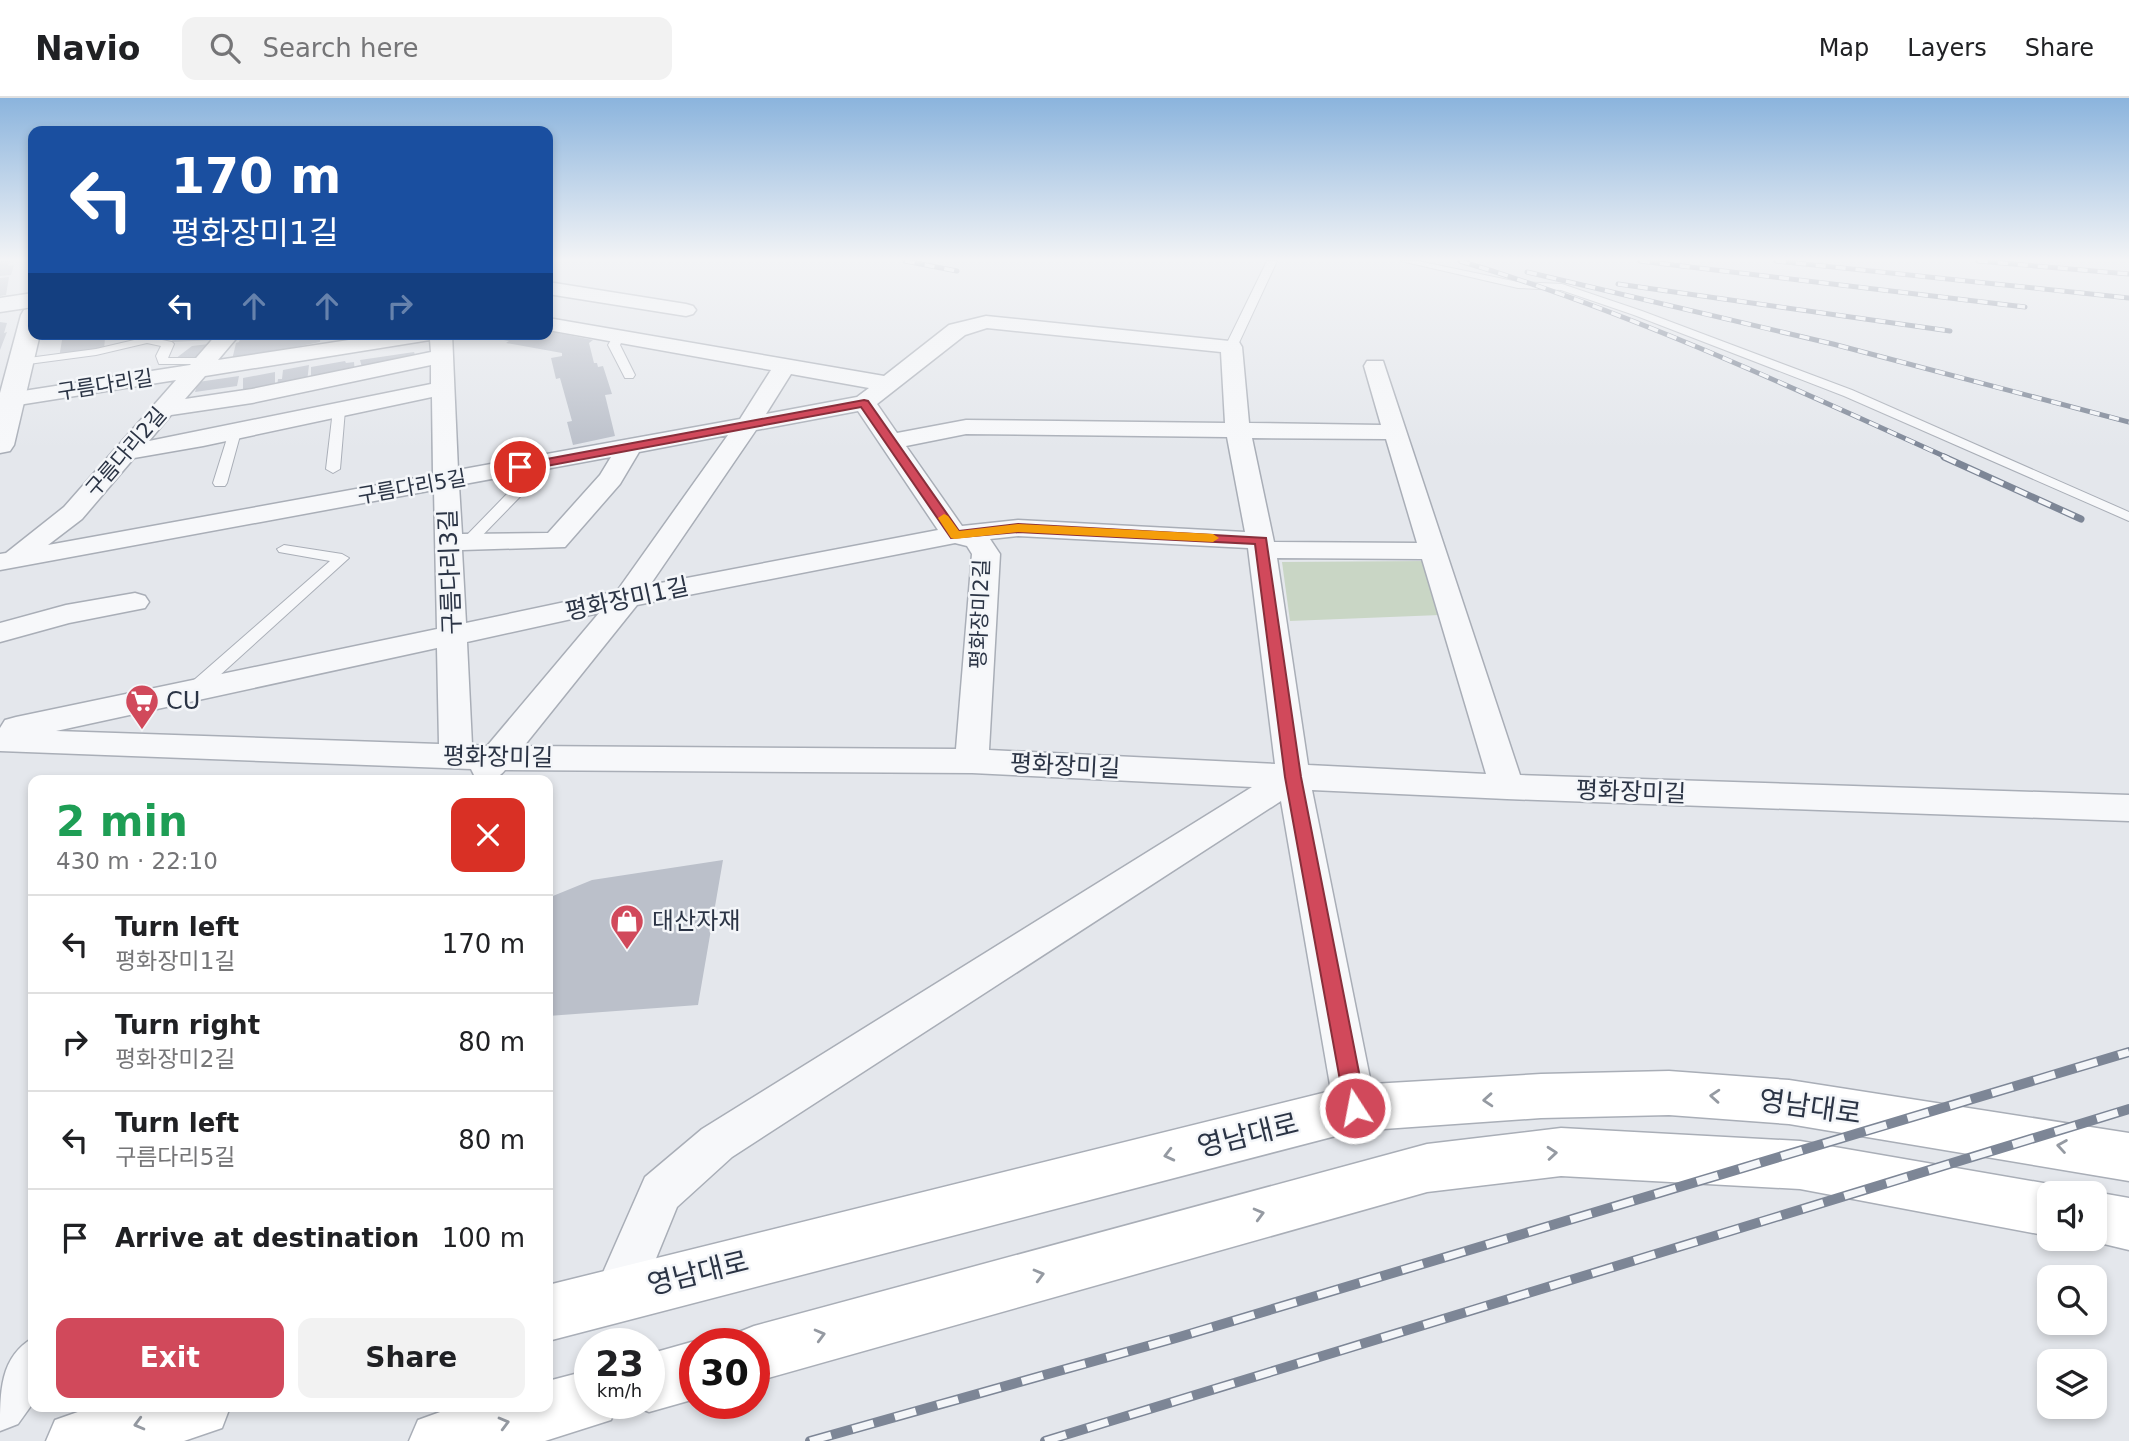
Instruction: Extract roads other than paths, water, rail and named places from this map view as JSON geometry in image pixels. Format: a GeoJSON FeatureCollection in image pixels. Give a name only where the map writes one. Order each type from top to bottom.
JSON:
{"type":"FeatureCollection","features":[{"type":"Feature","properties":{"kind":"main road","name":"영남대로"},"geometry":{"type":"LineString","coordinates":[[553,1311],[1355,1108],[1541,1096],[1669,1093],[1789,1102],[2129,1157]]}},
{"type":"Feature","properties":{"kind":"main road"},"geometry":{"type":"LineString","coordinates":[[770,1350],[1427,1168],[1561,1152],[1800,1165],[2037,1208]]}},
{"type":"Feature","properties":{"kind":"main road"},"geometry":{"type":"LineString","coordinates":[[2107,1220],[2129,1224]]}},
{"type":"Feature","properties":{"kind":"main road"},"geometry":{"type":"LineString","coordinates":[[553,1409],[574,1403]]}},
{"type":"Feature","properties":{"kind":"main road"},"geometry":{"type":"LineString","coordinates":[[76,1441],[183,1412]]}},
{"type":"Feature","properties":{"kind":"main road"},"geometry":{"type":"LineString","coordinates":[[439,1441],[543,1412]]}},
{"type":"Feature","properties":{"kind":"street"},"geometry":{"type":"LineString","coordinates":[[864,403],[957,330],[980,324]]}},
{"type":"Feature","properties":{"kind":"street"},"geometry":{"type":"LineString","coordinates":[[1002,324],[1231,347],[1238,430],[1262,545],[1293,777],[1355,1108]]}},
{"type":"Feature","properties":{"kind":"street"},"geometry":{"type":"LineString","coordinates":[[553,325],[888,384]]}},
{"type":"Feature","properties":{"kind":"street"},"geometry":{"type":"LineString","coordinates":[[0,445],[12,385],[28,332]]}},
{"type":"Feature","properties":{"kind":"street","name":"구름다리2길"},"geometry":{"type":"LineString","coordinates":[[6,561],[73,513],[224,340]]}},
{"type":"Feature","properties":{"kind":"street"},"geometry":{"type":"LineString","coordinates":[[202,365],[438,341]]}},
{"type":"Feature","properties":{"kind":"street"},"geometry":{"type":"LineString","coordinates":[[164,409],[252,396],[438,341]]}},
{"type":"Feature","properties":{"kind":"street","name":"구름다리3길"},"geometry":{"type":"LineString","coordinates":[[438,341],[447,481],[459,542],[452,636],[456,756]]}},
{"type":"Feature","properties":{"kind":"street","name":"구름다리길"},"geometry":{"type":"LineString","coordinates":[[12,385],[202,365]]}},
{"type":"Feature","properties":{"kind":"street"},"geometry":{"type":"LineString","coordinates":[[487,769],[627,598],[747,426],[785,366]]}},
{"type":"Feature","properties":{"kind":"street"},"geometry":{"type":"LineString","coordinates":[[1375,366],[1507,787]]}},
{"type":"Feature","properties":{"kind":"street"},"geometry":{"type":"LineString","coordinates":[[126,452],[235,432],[443,387]]}},
{"type":"Feature","properties":{"kind":"street","name":"구름다리5길"},"geometry":{"type":"LineString","coordinates":[[6,561],[864,403]]}},
{"type":"Feature","properties":{"kind":"street","name":"평화장미2길"},"geometry":{"type":"LineString","coordinates":[[864,403],[955,535],[976,540],[986,554],[972,761]]}},
{"type":"Feature","properties":{"kind":"street"},"geometry":{"type":"LineString","coordinates":[[891,442],[966,427],[1395,432]]}},
{"type":"Feature","properties":{"kind":"street"},"geometry":{"type":"LineString","coordinates":[[459,542],[555,541],[611,479],[629,447]]}},
{"type":"Feature","properties":{"kind":"street","name":"평화장미1길"},"geometry":{"type":"LineString","coordinates":[[0,732],[627,598],[955,535],[1018,528],[1262,545]]}},
{"type":"Feature","properties":{"kind":"street"},"geometry":{"type":"LineString","coordinates":[[1262,545],[1433,551]]}},
{"type":"Feature","properties":{"kind":"street"},"geometry":{"type":"LineString","coordinates":[[0,633],[66,614],[135,602]]}},
{"type":"Feature","properties":{"kind":"street","name":"평화장미길"},"geometry":{"type":"LineString","coordinates":[[0,740],[456,756],[487,769],[972,761],[1507,787],[2129,808]]}},
{"type":"Feature","properties":{"kind":"street"},"geometry":{"type":"LineString","coordinates":[[618,1293],[661,1192],[718,1143],[1293,777]]}},
{"type":"Feature","properties":{"kind":"street"},"geometry":{"type":"LineString","coordinates":[[0,1406],[28,1370]]}},
{"type":"Feature","properties":{"kind":"lane"},"geometry":{"type":"LineString","coordinates":[[1231,347],[1242,324]]}},
{"type":"Feature","properties":{"kind":"lane"},"geometry":{"type":"LineString","coordinates":[[1666,324],[1848,393],[2129,517]]}},
{"type":"Feature","properties":{"kind":"lane"},"geometry":{"type":"LineString","coordinates":[[618,337],[614,345],[629,375]]}},
{"type":"Feature","properties":{"kind":"lane"},"geometry":{"type":"LineString","coordinates":[[113,347],[116,340]]}},
{"type":"Feature","properties":{"kind":"lane"},"geometry":{"type":"LineString","coordinates":[[12,385],[113,347],[157,340],[168,344],[162,356],[163,362],[202,365]]}},
{"type":"Feature","properties":{"kind":"lane"},"geometry":{"type":"LineString","coordinates":[[333,469],[339,410]]}},
{"type":"Feature","properties":{"kind":"lane"},"geometry":{"type":"LineString","coordinates":[[220,483],[235,432]]}},
{"type":"Feature","properties":{"kind":"lane"},"geometry":{"type":"LineString","coordinates":[[459,542],[545,463]]}},
{"type":"Feature","properties":{"kind":"lane"},"geometry":{"type":"LineString","coordinates":[[192,691],[342,558],[284,549]]}},
{"type":"Feature","properties":{"kind":"railway"},"geometry":{"type":"LineString","coordinates":[[1640,324],[1768,377],[1948,458]]}},
{"type":"Feature","properties":{"kind":"railway"},"geometry":{"type":"LineString","coordinates":[[1747,324],[2129,422]]}},
{"type":"Feature","properties":{"kind":"railway"},"geometry":{"type":"LineString","coordinates":[[1898,324],[1950,331]]}},
{"type":"Feature","properties":{"kind":"railway"},"geometry":{"type":"LineString","coordinates":[[1944,457],[2081,519]]}},
{"type":"Feature","properties":{"kind":"railway"},"geometry":{"type":"LineString","coordinates":[[810,1441],[1176,1338],[2129,1052]]}},
{"type":"Feature","properties":{"kind":"railway"},"geometry":{"type":"LineString","coordinates":[[1045,1441],[2129,1109]]}},
{"type":"Feature","properties":{"kind":"place","name":"CU"},"geometry":{"type":"Point","coordinates":[142,731]}},
{"type":"Feature","properties":{"kind":"place","name":"대산자재"},"geometry":{"type":"Point","coordinates":[627,951]}}]}
